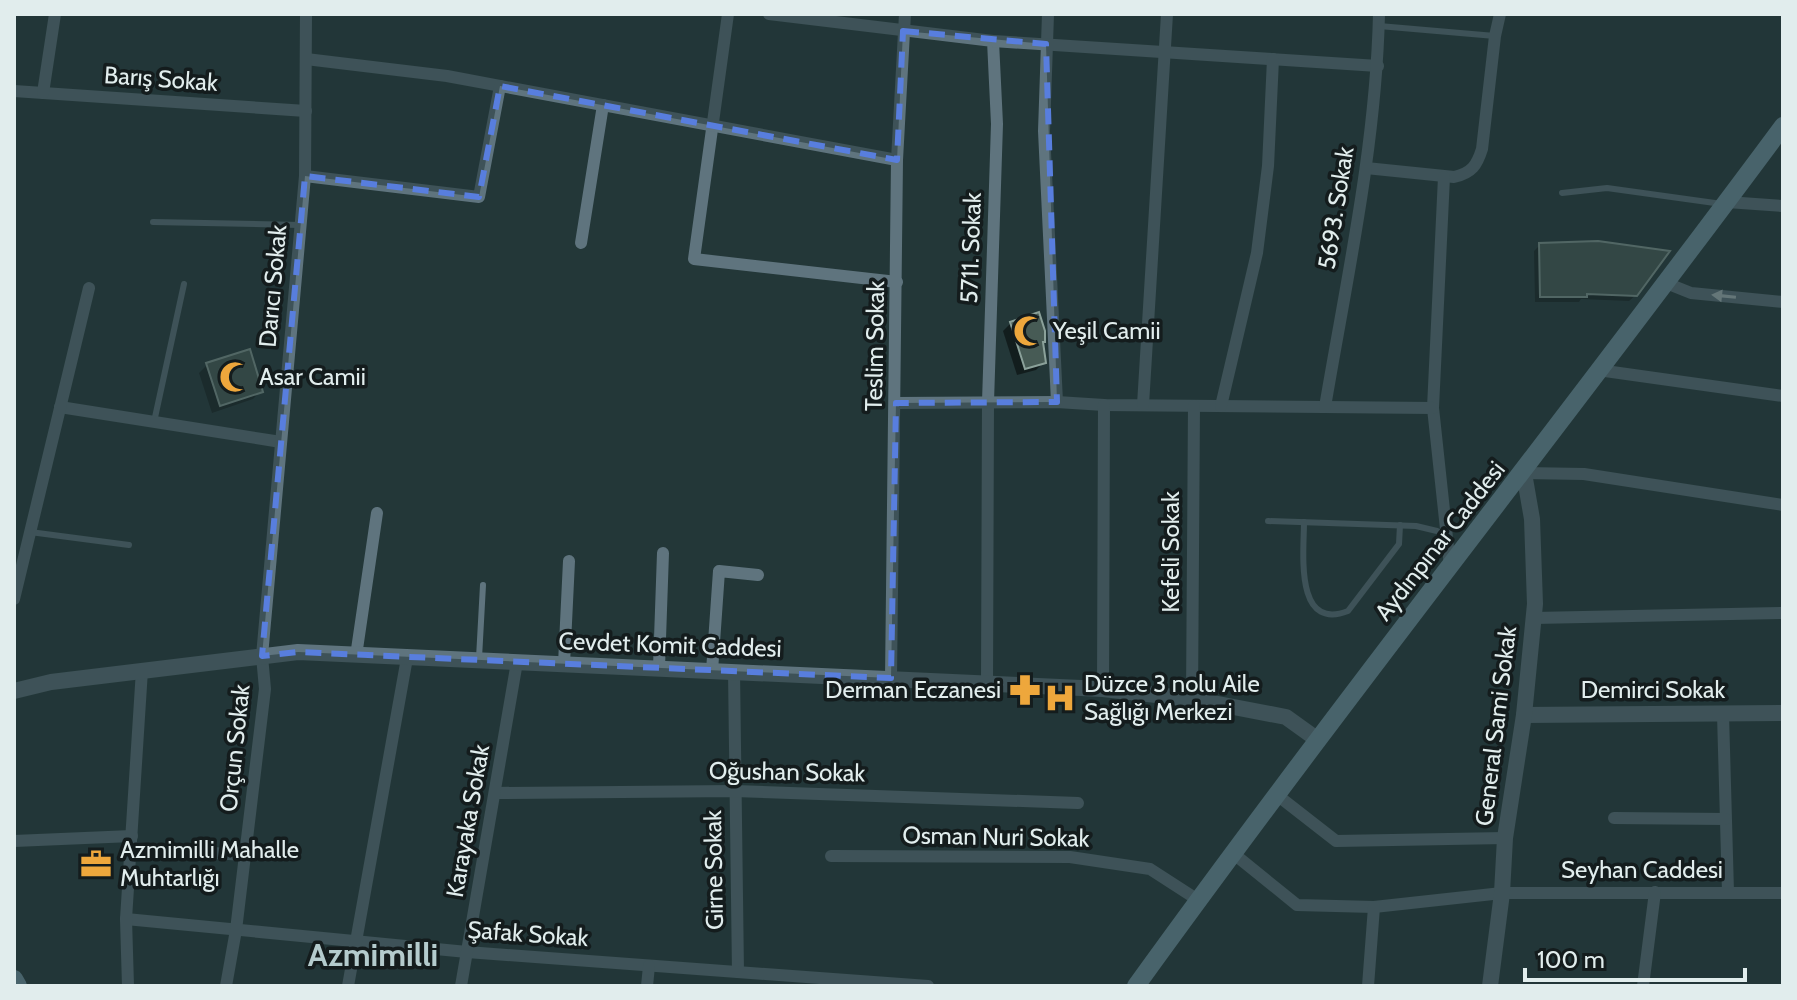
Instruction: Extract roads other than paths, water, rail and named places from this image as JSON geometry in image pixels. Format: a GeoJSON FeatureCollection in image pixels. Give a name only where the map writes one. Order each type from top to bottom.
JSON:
{"type":"FeatureCollection","features":[{"type":"Feature","properties":{"kind":"main road","name":"Aydınpınar Caddesi"},"geometry":{"type":"LineString","coordinates":[[1136,986],[1318,740],[1524,473],[1783,126]]}},
{"type":"Feature","properties":{"kind":"main road"},"geometry":{"type":"LineString","coordinates":[[14,979],[18,986]]}},
{"type":"Feature","properties":{"kind":"street"},"geometry":{"type":"LineString","coordinates":[[43,93],[55,14]]}},
{"type":"Feature","properties":{"kind":"street","name":"Darıcı Sokak"},"geometry":{"type":"LineString","coordinates":[[262,656],[305,176],[306,14]]}},
{"type":"Feature","properties":{"kind":"street"},"geometry":{"type":"LineString","coordinates":[[728,14],[694,259],[897,282]]}},
{"type":"Feature","properties":{"kind":"street"},"geometry":{"type":"LineString","coordinates":[[769,14],[993,41],[1378,66]]}},
{"type":"Feature","properties":{"kind":"street","name":"Teslim Sokak"},"geometry":{"type":"LineString","coordinates":[[891,678],[897,160],[905,14]]}},
{"type":"Feature","properties":{"kind":"street"},"geometry":{"type":"LineString","coordinates":[[1048,14],[1044,131],[1057,402]]}},
{"type":"Feature","properties":{"kind":"street"},"geometry":{"type":"LineString","coordinates":[[1143,405],[1167,14]]}},
{"type":"Feature","properties":{"kind":"street"},"geometry":{"type":"LineString","coordinates":[[1366,168],[1444,177],[1464,175],[1477,164],[1488,111],[1500,14]]}},
{"type":"Feature","properties":{"kind":"street","name":"5693. Sokak"},"geometry":{"type":"LineString","coordinates":[[1325,407],[1366,168],[1378,66],[1379,20]]}},
{"type":"Feature","properties":{"kind":"street","name":"5711. Sokak"},"geometry":{"type":"LineString","coordinates":[[987,683],[988,402],[997,124],[993,41]]}},
{"type":"Feature","properties":{"kind":"street"},"geometry":{"type":"LineString","coordinates":[[306,59],[447,76],[897,160]]}},
{"type":"Feature","properties":{"kind":"street"},"geometry":{"type":"LineString","coordinates":[[1221,406],[1257,253],[1268,166],[1273,59]]}},
{"type":"Feature","properties":{"kind":"street"},"geometry":{"type":"LineString","coordinates":[[305,176],[479,197],[500,86]]}},
{"type":"Feature","properties":{"kind":"street","name":"Barış Sokak"},"geometry":{"type":"LineString","coordinates":[[14,91],[306,111]]}},
{"type":"Feature","properties":{"kind":"street"},"geometry":{"type":"LineString","coordinates":[[581,243],[603,105]]}},
{"type":"Feature","properties":{"kind":"street"},"geometry":{"type":"LineString","coordinates":[[1444,177],[1433,408],[1450,566]]}},
{"type":"Feature","properties":{"kind":"street"},"geometry":{"type":"LineString","coordinates":[[1726,203],[1783,206]]}},
{"type":"Feature","properties":{"kind":"street"},"geometry":{"type":"LineString","coordinates":[[1666,283],[1691,293],[1783,302]]}},
{"type":"Feature","properties":{"kind":"street"},"geometry":{"type":"LineString","coordinates":[[14,599],[89,288]]}},
{"type":"Feature","properties":{"kind":"street"},"geometry":{"type":"LineString","coordinates":[[1598,370],[1783,396]]}},
{"type":"Feature","properties":{"kind":"street"},"geometry":{"type":"LineString","coordinates":[[896,403],[1057,402],[1433,408]]}},
{"type":"Feature","properties":{"kind":"street"},"geometry":{"type":"LineString","coordinates":[[1103,689],[1104,405]]}},
{"type":"Feature","properties":{"kind":"street","name":"Kefeli Sokak"},"geometry":{"type":"LineString","coordinates":[[1192,699],[1194,406]]}},
{"type":"Feature","properties":{"kind":"street"},"geometry":{"type":"LineString","coordinates":[[60,407],[281,442]]}},
{"type":"Feature","properties":{"kind":"street"},"geometry":{"type":"LineString","coordinates":[[1524,473],[1584,474],[1783,505]]}},
{"type":"Feature","properties":{"kind":"street","name":"General Sami Sokak"},"geometry":{"type":"LineString","coordinates":[[1490,986],[1502,893],[1505,838],[1524,715],[1534,618],[1532,519],[1524,473]]}},
{"type":"Feature","properties":{"kind":"street"},"geometry":{"type":"LineString","coordinates":[[356,656],[377,513]]}},
{"type":"Feature","properties":{"kind":"street"},"geometry":{"type":"LineString","coordinates":[[659,667],[663,553]]}},
{"type":"Feature","properties":{"kind":"street"},"geometry":{"type":"LineString","coordinates":[[564,664],[569,561]]}},
{"type":"Feature","properties":{"kind":"street"},"geometry":{"type":"LineString","coordinates":[[712,671],[719,571],[758,575]]}},
{"type":"Feature","properties":{"kind":"street"},"geometry":{"type":"LineString","coordinates":[[1534,618],[1783,613]]}},
{"type":"Feature","properties":{"kind":"street","name":"Cevdet Komit Caddesi"},"geometry":{"type":"LineString","coordinates":[[14,691],[51,682],[298,652],[1103,689],[1192,699],[1286,717],[1318,740]]}},
{"type":"Feature","properties":{"kind":"street","name":"Orçun Sokak"},"geometry":{"type":"LineString","coordinates":[[226,986],[236,930],[265,689],[262,656]]}},
{"type":"Feature","properties":{"kind":"street"},"geometry":{"type":"LineString","coordinates":[[348,986],[407,658]]}},
{"type":"Feature","properties":{"kind":"street","name":"Karayaka Sokak"},"geometry":{"type":"LineString","coordinates":[[461,986],[517,662]]}},
{"type":"Feature","properties":{"kind":"street"},"geometry":{"type":"LineString","coordinates":[[128,986],[126,919],[142,670]]}},
{"type":"Feature","properties":{"kind":"street","name":"Girne Sokak"},"geometry":{"type":"LineString","coordinates":[[734,671],[738,972]]}},
{"type":"Feature","properties":{"kind":"street","name":"Demirci Sokak"},"geometry":{"type":"LineString","coordinates":[[1524,715],[1783,713]]}},
{"type":"Feature","properties":{"kind":"street"},"geometry":{"type":"LineString","coordinates":[[1723,714],[1728,892]]}},
{"type":"Feature","properties":{"kind":"street","name":"Oğushan Sokak"},"geometry":{"type":"LineString","coordinates":[[495,793],[735,791],[1078,803]]}},
{"type":"Feature","properties":{"kind":"street"},"geometry":{"type":"LineString","coordinates":[[1277,795],[1336,841],[1505,838]]}},
{"type":"Feature","properties":{"kind":"street"},"geometry":{"type":"LineString","coordinates":[[1614,818],[1725,819]]}},
{"type":"Feature","properties":{"kind":"street"},"geometry":{"type":"LineString","coordinates":[[14,841],[131,842],[245,855]]}},
{"type":"Feature","properties":{"kind":"street","name":"Seyhan Caddesi"},"geometry":{"type":"LineString","coordinates":[[1234,854],[1297,905],[1374,907],[1502,893],[1783,893]]}},
{"type":"Feature","properties":{"kind":"street","name":"Osman Nuri Sokak"},"geometry":{"type":"LineString","coordinates":[[831,856],[1070,857],[1150,869],[1198,900]]}},
{"type":"Feature","properties":{"kind":"street"},"geometry":{"type":"LineString","coordinates":[[1643,986],[1655,892]]}},
{"type":"Feature","properties":{"kind":"street"},"geometry":{"type":"LineString","coordinates":[[1368,986],[1374,907]]}},
{"type":"Feature","properties":{"kind":"street","name":"Şafak Sokak"},"geometry":{"type":"LineString","coordinates":[[126,919],[467,952],[738,972],[783,981],[928,986]]}},
{"type":"Feature","properties":{"kind":"street"},"geometry":{"type":"LineString","coordinates":[[647,986],[649,966]]}},
{"type":"Feature","properties":{"kind":"lane"},"geometry":{"type":"LineString","coordinates":[[1379,20],[1495,36]]}},
{"type":"Feature","properties":{"kind":"lane"},"geometry":{"type":"LineString","coordinates":[[1562,193],[1607,188],[1726,203]]}},
{"type":"Feature","properties":{"kind":"lane"},"geometry":{"type":"LineString","coordinates":[[153,222],[300,225]]}},
{"type":"Feature","properties":{"kind":"lane"},"geometry":{"type":"LineString","coordinates":[[154,422],[184,284]]}},
{"type":"Feature","properties":{"kind":"lane"},"geometry":{"type":"LineString","coordinates":[[1268,521],[1400,525],[1437,531],[1447,536]]}},
{"type":"Feature","properties":{"kind":"lane"},"geometry":{"type":"LineString","coordinates":[[1304,522],[1306,593],[1311,604],[1337,614],[1348,611],[1399,544],[1400,525]]}},
{"type":"Feature","properties":{"kind":"lane"},"geometry":{"type":"LineString","coordinates":[[30,532],[129,545]]}},
{"type":"Feature","properties":{"kind":"lane"},"geometry":{"type":"LineString","coordinates":[[478,661],[483,585]]}},
{"type":"Feature","properties":{"kind":"place","name":"Yeşil Camii"},"geometry":{"type":"Point","coordinates":[1029,331]}},
{"type":"Feature","properties":{"kind":"place","name":"Asar Camii"},"geometry":{"type":"Point","coordinates":[235,377]}},
{"type":"Feature","properties":{"kind":"place","name":"Derman Eczanesi"},"geometry":{"type":"Point","coordinates":[1025,690]}},
{"type":"Feature","properties":{"kind":"place","name":"Düzce 3 nolu Aile Sağlığı Merkezi"},"geometry":{"type":"Point","coordinates":[1060,698]}},
{"type":"Feature","properties":{"kind":"place","name":"Azmimilli Mahalle Muhtarlığı"},"geometry":{"type":"Point","coordinates":[96,864]}},
{"type":"Feature","properties":{"kind":"district","name":"Azmimilli"},"geometry":{"type":"Point","coordinates":[373,955]}}]}
